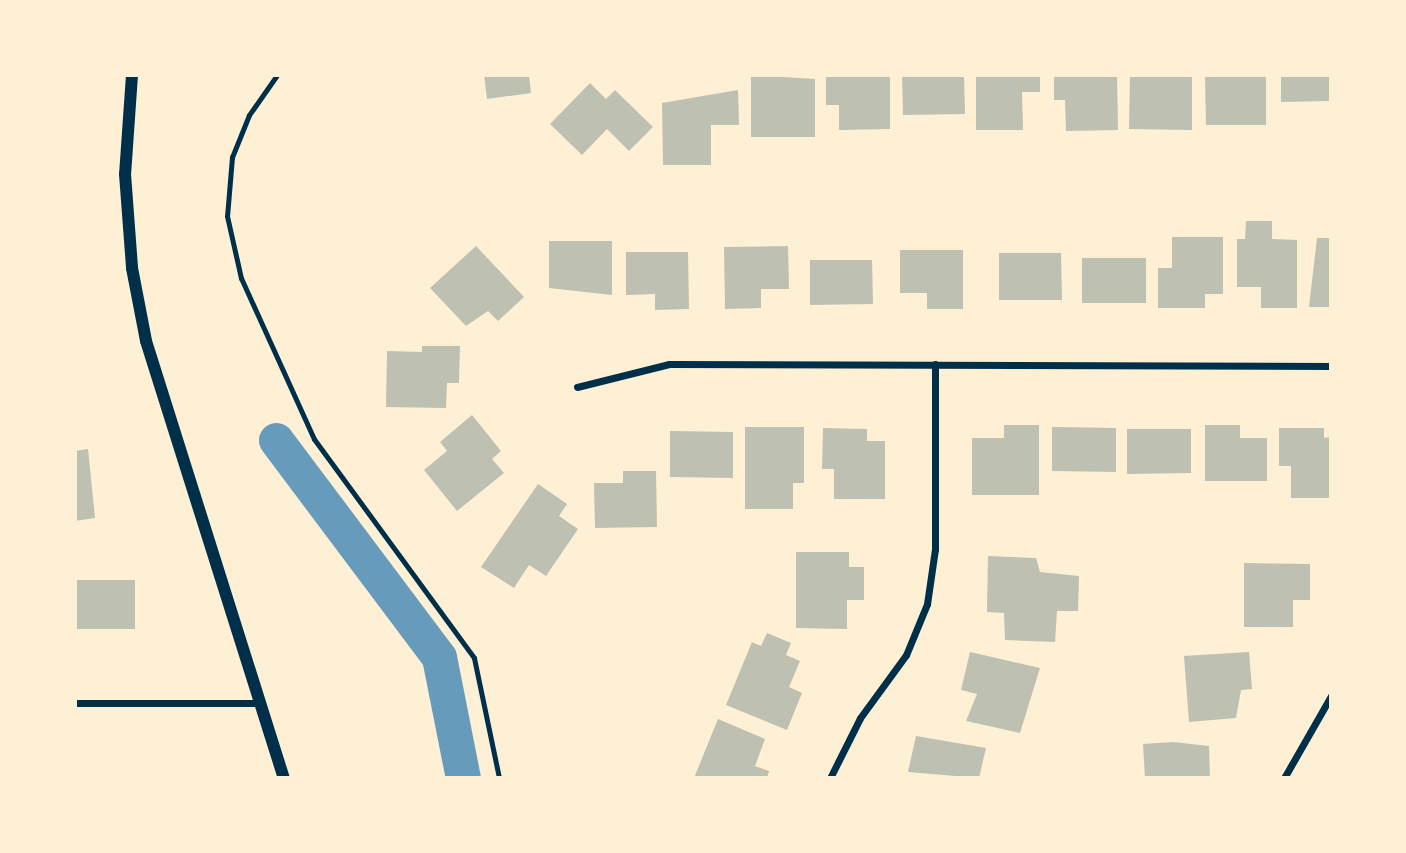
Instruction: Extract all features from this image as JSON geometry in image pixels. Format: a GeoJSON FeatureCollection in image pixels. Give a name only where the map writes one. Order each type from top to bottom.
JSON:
{"type":"FeatureCollection","features":[{"type":"Feature","properties":{"kind":"street"},"geometry":{"type":"LineString","coordinates":[[132,75],[125,174],[132,268],[146,341],[284,778]]}},
{"type":"Feature","properties":{"kind":"street"},"geometry":{"type":"LineString","coordinates":[[577,387],[669,364],[1331,366]]}},
{"type":"Feature","properties":{"kind":"street"},"geometry":{"type":"LineString","coordinates":[[831,778],[860,718],[905,655],[927,604],[934,549],[935,364]]}},
{"type":"Feature","properties":{"kind":"street"},"geometry":{"type":"LineString","coordinates":[[1284,778],[1331,696]]}},
{"type":"Feature","properties":{"kind":"street"},"geometry":{"type":"LineString","coordinates":[[75,704],[261,703]]}},
{"type":"Feature","properties":{"kind":"lane"},"geometry":{"type":"LineString","coordinates":[[277,75],[249,115],[232,157],[227,216],[241,278],[314,439],[474,658],[499,778]]}},
{"type":"Feature","properties":{"kind":"building"},"geometry":{"type":"Polygon","coordinates":[[[484,75],[529,75],[531,93],[487,99],[484,75]]]}},
{"type":"Feature","properties":{"kind":"building"},"geometry":{"type":"Polygon","coordinates":[[[751,75],[815,79],[815,137],[751,137],[751,75]]]}},
{"type":"Feature","properties":{"kind":"building"},"geometry":{"type":"Polygon","coordinates":[[[826,75],[890,75],[890,129],[839,130],[839,105],[826,105],[826,75]]]}},
{"type":"Feature","properties":{"kind":"building"},"geometry":{"type":"Polygon","coordinates":[[[902,75],[964,75],[965,114],[903,115],[902,75]]]}},
{"type":"Feature","properties":{"kind":"building"},"geometry":{"type":"Polygon","coordinates":[[[976,75],[1040,75],[1040,92],[1022,92],[1023,130],[976,130],[976,75]]]}},
{"type":"Feature","properties":{"kind":"building"},"geometry":{"type":"Polygon","coordinates":[[[1054,75],[1117,75],[1118,130],[1066,131],[1065,100],[1054,100],[1054,75]]]}},
{"type":"Feature","properties":{"kind":"building"},"geometry":{"type":"Polygon","coordinates":[[[1130,75],[1192,77],[1192,130],[1129,129],[1130,75]]]}},
{"type":"Feature","properties":{"kind":"building"},"geometry":{"type":"Polygon","coordinates":[[[1205,75],[1266,75],[1266,125],[1206,125],[1205,75]]]}},
{"type":"Feature","properties":{"kind":"building"},"geometry":{"type":"Polygon","coordinates":[[[1281,75],[1331,75],[1331,101],[1281,102],[1281,75]]]}},
{"type":"Feature","properties":{"kind":"building"},"geometry":{"type":"Polygon","coordinates":[[[590,83],[606,99],[615,90],[653,127],[629,151],[607,129],[582,155],[550,124],[590,83]]]}},
{"type":"Feature","properties":{"kind":"building"},"geometry":{"type":"Polygon","coordinates":[[[738,90],[739,125],[711,125],[711,165],[663,165],[662,103],[738,90]]]}},
{"type":"Feature","properties":{"kind":"building"},"geometry":{"type":"Polygon","coordinates":[[[1246,221],[1272,221],[1272,239],[1297,240],[1297,308],[1261,308],[1261,287],[1237,287],[1237,239],[1245,239],[1246,221]]]}},
{"type":"Feature","properties":{"kind":"building"},"geometry":{"type":"Polygon","coordinates":[[[1172,237],[1223,237],[1223,294],[1205,294],[1205,308],[1158,308],[1158,268],[1172,268],[1172,237]]]}},
{"type":"Feature","properties":{"kind":"building"},"geometry":{"type":"Polygon","coordinates":[[[1317,238],[1331,238],[1331,307],[1309,307],[1317,238]]]}},
{"type":"Feature","properties":{"kind":"building"},"geometry":{"type":"Polygon","coordinates":[[[549,241],[612,241],[612,295],[549,288],[549,241]]]}},
{"type":"Feature","properties":{"kind":"building"},"geometry":{"type":"Polygon","coordinates":[[[476,246],[524,297],[498,321],[488,311],[466,326],[430,288],[476,246]]]}},
{"type":"Feature","properties":{"kind":"building"},"geometry":{"type":"Polygon","coordinates":[[[788,246],[789,289],[761,289],[761,308],[725,309],[724,247],[788,246]]]}},
{"type":"Feature","properties":{"kind":"building"},"geometry":{"type":"Polygon","coordinates":[[[900,250],[963,250],[963,309],[927,309],[927,293],[900,293],[900,250]]]}},
{"type":"Feature","properties":{"kind":"building"},"geometry":{"type":"Polygon","coordinates":[[[626,252],[688,252],[689,309],[655,310],[655,294],[626,295],[626,252]]]}},
{"type":"Feature","properties":{"kind":"building"},"geometry":{"type":"Polygon","coordinates":[[[999,253],[1061,253],[1062,300],[999,300],[999,253]]]}},
{"type":"Feature","properties":{"kind":"building"},"geometry":{"type":"Polygon","coordinates":[[[1082,258],[1146,258],[1146,303],[1082,303],[1082,258]]]}},
{"type":"Feature","properties":{"kind":"building"},"geometry":{"type":"Polygon","coordinates":[[[810,260],[872,260],[873,304],[810,305],[810,260]]]}},
{"type":"Feature","properties":{"kind":"building"},"geometry":{"type":"Polygon","coordinates":[[[422,346],[460,346],[459,383],[447,383],[446,408],[386,407],[387,351],[422,352],[422,346]]]}},
{"type":"Feature","properties":{"kind":"building"},"geometry":{"type":"Polygon","coordinates":[[[472,415],[501,451],[492,459],[504,473],[457,511],[424,470],[447,451],[440,442],[472,415]]]}},
{"type":"Feature","properties":{"kind":"building"},"geometry":{"type":"Polygon","coordinates":[[[1004,425],[1039,425],[1039,495],[972,495],[972,438],[1004,438],[1004,425]]]}},
{"type":"Feature","properties":{"kind":"building"},"geometry":{"type":"Polygon","coordinates":[[[1205,425],[1240,425],[1240,438],[1267,438],[1267,481],[1205,481],[1205,425]]]}},
{"type":"Feature","properties":{"kind":"building"},"geometry":{"type":"Polygon","coordinates":[[[745,427],[804,427],[804,483],[793,483],[793,509],[745,509],[745,427]]]}},
{"type":"Feature","properties":{"kind":"building"},"geometry":{"type":"Polygon","coordinates":[[[1052,427],[1116,428],[1116,472],[1052,471],[1052,427]]]}},
{"type":"Feature","properties":{"kind":"building"},"geometry":{"type":"Polygon","coordinates":[[[823,428],[867,429],[867,441],[885,441],[885,499],[834,499],[834,469],[822,469],[823,428]]]}},
{"type":"Feature","properties":{"kind":"building"},"geometry":{"type":"Polygon","coordinates":[[[1279,428],[1324,428],[1324,438],[1331,437],[1331,498],[1291,498],[1291,466],[1279,466],[1279,428]]]}},
{"type":"Feature","properties":{"kind":"building"},"geometry":{"type":"Polygon","coordinates":[[[1127,429],[1191,429],[1191,473],[1127,474],[1127,429]]]}},
{"type":"Feature","properties":{"kind":"building"},"geometry":{"type":"Polygon","coordinates":[[[670,431],[733,432],[733,478],[670,477],[670,431]]]}},
{"type":"Feature","properties":{"kind":"building"},"geometry":{"type":"Polygon","coordinates":[[[88,449],[95,518],[75,521],[75,451],[88,449]]]}},
{"type":"Feature","properties":{"kind":"building"},"geometry":{"type":"Polygon","coordinates":[[[623,471],[656,471],[657,527],[595,528],[594,483],[623,483],[623,471]]]}},
{"type":"Feature","properties":{"kind":"building"},"geometry":{"type":"Polygon","coordinates":[[[538,484],[567,504],[559,516],[578,529],[546,576],[529,565],[514,588],[481,567],[538,484]]]}},
{"type":"Feature","properties":{"kind":"building"},"geometry":{"type":"Polygon","coordinates":[[[796,552],[849,552],[849,567],[864,567],[864,600],[847,600],[847,629],[796,628],[796,552]]]}},
{"type":"Feature","properties":{"kind":"building"},"geometry":{"type":"Polygon","coordinates":[[[988,556],[1036,558],[1040,572],[1079,576],[1078,611],[1057,611],[1055,642],[1005,640],[1004,613],[987,612],[988,556]]]}},
{"type":"Feature","properties":{"kind":"building"},"geometry":{"type":"Polygon","coordinates":[[[1244,563],[1310,564],[1310,600],[1293,600],[1293,627],[1244,627],[1244,563]]]}},
{"type":"Feature","properties":{"kind":"building"},"geometry":{"type":"Polygon","coordinates":[[[75,580],[135,580],[135,629],[75,629],[75,580]]]}},
{"type":"Feature","properties":{"kind":"building"},"geometry":{"type":"Polygon","coordinates":[[[767,633],[791,643],[786,655],[800,661],[789,687],[802,693],[787,730],[726,705],[752,642],[761,646],[767,633]]]}},
{"type":"Feature","properties":{"kind":"building"},"geometry":{"type":"Polygon","coordinates":[[[970,652],[1040,668],[1020,733],[966,721],[977,694],[961,690],[970,652]]]}},
{"type":"Feature","properties":{"kind":"building"},"geometry":{"type":"Polygon","coordinates":[[[1249,652],[1252,689],[1241,690],[1236,718],[1189,722],[1184,656],[1249,652]]]}},
{"type":"Feature","properties":{"kind":"building"},"geometry":{"type":"Polygon","coordinates":[[[718,719],[765,739],[755,766],[769,771],[767,778],[694,778],[718,719]]]}},
{"type":"Feature","properties":{"kind":"building"},"geometry":{"type":"Polygon","coordinates":[[[916,736],[986,748],[979,778],[908,772],[916,736]]]}},
{"type":"Feature","properties":{"kind":"building"},"geometry":{"type":"Polygon","coordinates":[[[1173,742],[1209,746],[1210,778],[1145,778],[1143,744],[1173,742]]]}},
{"type":"Feature","properties":{"kind":"waterway"},"geometry":{"type":"LineString","coordinates":[[276,440],[439,657],[463,778]]}}]}
